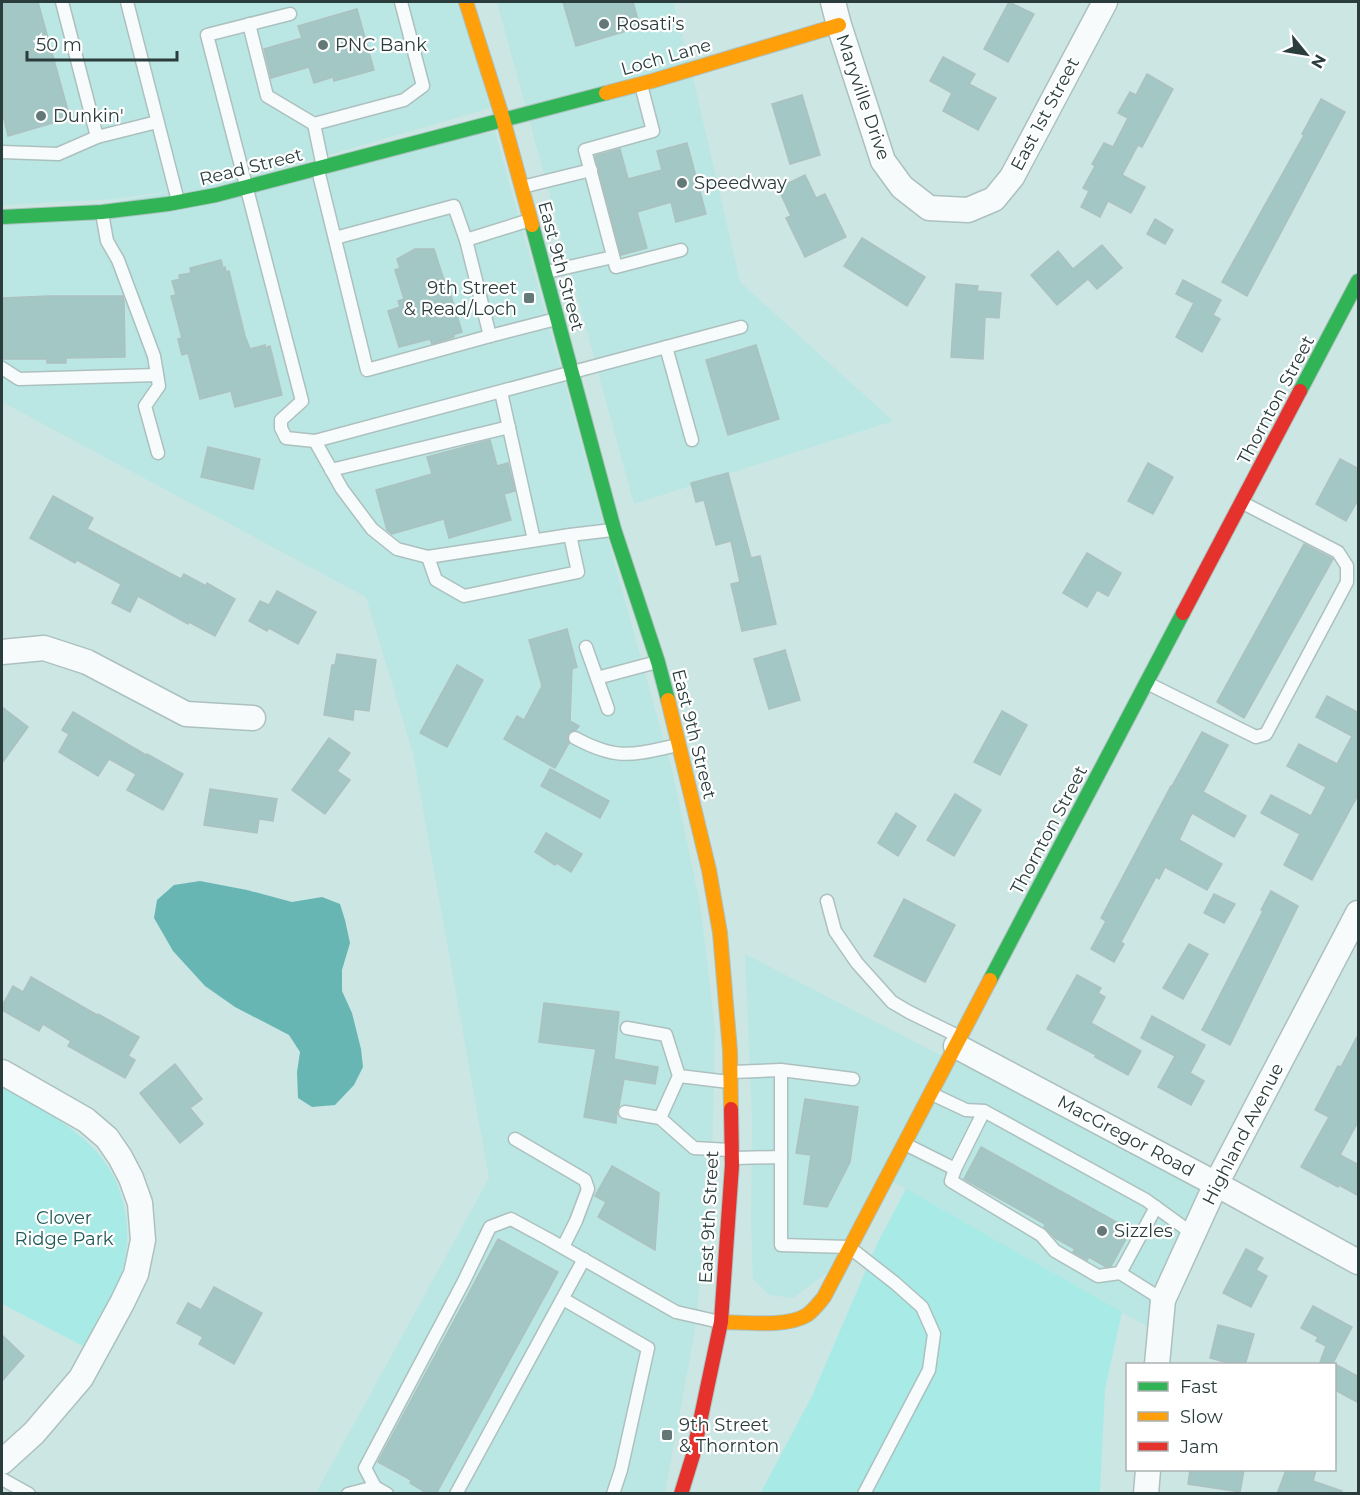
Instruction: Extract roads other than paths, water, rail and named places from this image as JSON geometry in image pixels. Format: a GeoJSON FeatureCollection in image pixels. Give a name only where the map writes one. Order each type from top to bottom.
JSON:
{"type":"FeatureCollection","features":[{"type":"Feature","properties":{"kind":"street","name":"East 9th Street"},"geometry":{"type":"LineString","coordinates":[[466,2],[503,119],[614,530],[658,662],[709,870],[720,933],[730,1051],[732,1154],[721,1322],[693,1455],[681,1494]]}},
{"type":"Feature","properties":{"kind":"street","name":"Maryville Drive"},"geometry":{"type":"LineString","coordinates":[[833,2],[883,161],[902,187],[929,208],[968,210]]}},
{"type":"Feature","properties":{"kind":"street","name":"East 1st Street"},"geometry":{"type":"LineString","coordinates":[[968,210],[994,199],[1012,177],[1105,2]]}},
{"type":"Feature","properties":{"kind":"street","name":"Loch Lane"},"geometry":{"type":"LineString","coordinates":[[503,119],[641,84],[839,26]]}},
{"type":"Feature","properties":{"kind":"street","name":"Read Street"},"geometry":{"type":"LineString","coordinates":[[2,217],[102,212],[178,202],[246,188],[503,119]]}},
{"type":"Feature","properties":{"kind":"street","name":"Thornton Street"},"geometry":{"type":"LineString","coordinates":[[721,1322],[786,1322],[804,1316],[814,1309],[824,1297],[1358,283]]}},
{"type":"Feature","properties":{"kind":"street"},"geometry":{"type":"LineString","coordinates":[[2,652],[44,648],[87,662],[186,714],[253,718]]}},
{"type":"Feature","properties":{"kind":"street","name":"Highland Avenue"},"geometry":{"type":"LineString","coordinates":[[1157,1363],[1162,1300],[1216,1184],[1359,913]]}},
{"type":"Feature","properties":{"kind":"street","name":"MacGregor Road"},"geometry":{"type":"LineString","coordinates":[[959,1042],[1359,1262]]}},
{"type":"Feature","properties":{"kind":"street"},"geometry":{"type":"LineString","coordinates":[[2,1072],[86,1120],[107,1138],[125,1168],[140,1203],[143,1240],[136,1274],[81,1377],[34,1433],[2,1462]]}},
{"type":"Feature","properties":{"kind":"street"},"geometry":{"type":"LineString","coordinates":[[1146,1494],[1148,1471]]}},
{"type":"Feature","properties":{"kind":"lane"},"geometry":{"type":"LineString","coordinates":[[62,2],[97,137]]}},
{"type":"Feature","properties":{"kind":"lane"},"geometry":{"type":"LineString","coordinates":[[127,2],[178,202]]}},
{"type":"Feature","properties":{"kind":"lane"},"geometry":{"type":"LineString","coordinates":[[249,24],[267,96],[314,124],[404,100],[423,86],[401,2]]}},
{"type":"Feature","properties":{"kind":"lane"},"geometry":{"type":"LineString","coordinates":[[290,14],[207,35],[302,401],[280,420],[286,438],[315,441],[741,327]]}},
{"type":"Feature","properties":{"kind":"lane"},"geometry":{"type":"LineString","coordinates":[[641,84],[653,131],[585,150],[616,267],[681,250]]}},
{"type":"Feature","properties":{"kind":"lane"},"geometry":{"type":"LineString","coordinates":[[2,152],[58,154],[97,137],[158,122]]}},
{"type":"Feature","properties":{"kind":"lane"},"geometry":{"type":"LineString","coordinates":[[314,124],[335,238],[367,370],[557,319]]}},
{"type":"Feature","properties":{"kind":"lane"},"geometry":{"type":"LineString","coordinates":[[521,187],[591,170]]}},
{"type":"Feature","properties":{"kind":"lane"},"geometry":{"type":"LineString","coordinates":[[335,238],[454,206],[466,240],[490,336]]}},
{"type":"Feature","properties":{"kind":"lane"},"geometry":{"type":"LineString","coordinates":[[102,212],[107,241],[118,260],[154,356],[159,386],[145,406],[158,453]]}},
{"type":"Feature","properties":{"kind":"lane"},"geometry":{"type":"LineString","coordinates":[[466,240],[530,220]]}},
{"type":"Feature","properties":{"kind":"lane"},"geometry":{"type":"LineString","coordinates":[[544,272],[613,257]]}},
{"type":"Feature","properties":{"kind":"lane"},"geometry":{"type":"LineString","coordinates":[[666,347],[692,440]]}},
{"type":"Feature","properties":{"kind":"lane"},"geometry":{"type":"LineString","coordinates":[[2,368],[19,378],[157,375]]}},
{"type":"Feature","properties":{"kind":"lane"},"geometry":{"type":"LineString","coordinates":[[501,392],[534,540]]}},
{"type":"Feature","properties":{"kind":"lane"},"geometry":{"type":"LineString","coordinates":[[331,470],[509,427]]}},
{"type":"Feature","properties":{"kind":"lane"},"geometry":{"type":"LineString","coordinates":[[315,441],[342,489],[372,529],[397,549],[428,557],[614,530]]}},
{"type":"Feature","properties":{"kind":"lane"},"geometry":{"type":"LineString","coordinates":[[1147,682],[1256,737],[1266,734],[1347,582],[1347,566],[1338,552],[1242,503]]}},
{"type":"Feature","properties":{"kind":"lane"},"geometry":{"type":"LineString","coordinates":[[428,557],[436,580],[464,596],[578,572],[570,535]]}},
{"type":"Feature","properties":{"kind":"lane"},"geometry":{"type":"LineString","coordinates":[[586,647],[608,708]]}},
{"type":"Feature","properties":{"kind":"lane"},"geometry":{"type":"LineString","coordinates":[[597,678],[658,662]]}},
{"type":"Feature","properties":{"kind":"lane"},"geometry":{"type":"LineString","coordinates":[[575,738],[594,748],[622,755],[679,745]]}},
{"type":"Feature","properties":{"kind":"lane"},"geometry":{"type":"LineString","coordinates":[[827,901],[835,930],[857,963],[892,1002],[959,1042]]}},
{"type":"Feature","properties":{"kind":"lane"},"geometry":{"type":"LineString","coordinates":[[627,1028],[666,1035],[679,1076],[660,1119]]}},
{"type":"Feature","properties":{"kind":"lane"},"geometry":{"type":"LineString","coordinates":[[781,1070],[781,1245],[849,1247],[922,1307],[934,1334],[929,1370],[864,1494]]}},
{"type":"Feature","properties":{"kind":"lane"},"geometry":{"type":"LineString","coordinates":[[679,1076],[730,1077],[781,1070],[853,1079]]}},
{"type":"Feature","properties":{"kind":"lane"},"geometry":{"type":"LineString","coordinates":[[932,1093],[966,1110],[984,1111],[1146,1200],[1193,1234]]}},
{"type":"Feature","properties":{"kind":"lane"},"geometry":{"type":"LineString","coordinates":[[984,1111],[951,1181],[1041,1235],[1055,1251],[1098,1276],[1120,1273],[1162,1300]]}},
{"type":"Feature","properties":{"kind":"lane"},"geometry":{"type":"LineString","coordinates":[[626,1112],[660,1119],[694,1148],[732,1154],[781,1157]]}},
{"type":"Feature","properties":{"kind":"lane"},"geometry":{"type":"LineString","coordinates":[[515,1139],[585,1180],[588,1189],[576,1221],[562,1247]]}},
{"type":"Feature","properties":{"kind":"lane"},"geometry":{"type":"LineString","coordinates":[[905,1144],[955,1169]]}},
{"type":"Feature","properties":{"kind":"lane"},"geometry":{"type":"LineString","coordinates":[[1120,1273],[1156,1207]]}},
{"type":"Feature","properties":{"kind":"lane"},"geometry":{"type":"LineString","coordinates":[[387,1494],[375,1487],[365,1468],[490,1227],[511,1220],[676,1312],[721,1322]]}},
{"type":"Feature","properties":{"kind":"lane"},"geometry":{"type":"LineString","coordinates":[[456,1494],[584,1259]]}},
{"type":"Feature","properties":{"kind":"lane"},"geometry":{"type":"LineString","coordinates":[[562,1299],[648,1348],[621,1470],[613,1494]]}},
{"type":"Feature","properties":{"kind":"lane"},"geometry":{"type":"LineString","coordinates":[[2,1479],[29,1494]]}},
{"type":"Feature","properties":{"kind":"lane"},"geometry":{"type":"LineString","coordinates":[[348,1494],[375,1487]]}},
{"type":"Feature","properties":{"kind":"place","name":"Rosati's"},"geometry":{"type":"Point","coordinates":[604,24]}},
{"type":"Feature","properties":{"kind":"place","name":"PNC Bank"},"geometry":{"type":"Point","coordinates":[323,45]}},
{"type":"Feature","properties":{"kind":"place","name":"Dunkin'"},"geometry":{"type":"Point","coordinates":[41,116]}},
{"type":"Feature","properties":{"kind":"place","name":"Speedway"},"geometry":{"type":"Point","coordinates":[682,183]}},
{"type":"Feature","properties":{"kind":"place","name":"9th Street & Read/Loch"},"geometry":{"type":"Point","coordinates":[529,298]}},
{"type":"Feature","properties":{"kind":"place","name":"Sizzles"},"geometry":{"type":"Point","coordinates":[1102,1231]}},
{"type":"Feature","properties":{"kind":"place","name":"9th Street & Thornton"},"geometry":{"type":"Point","coordinates":[667,1435]}},
{"type":"Feature","properties":{"kind":"park label","name":"Clover Ridge Park"},"geometry":{"type":"Point","coordinates":[64,1228]}}]}
